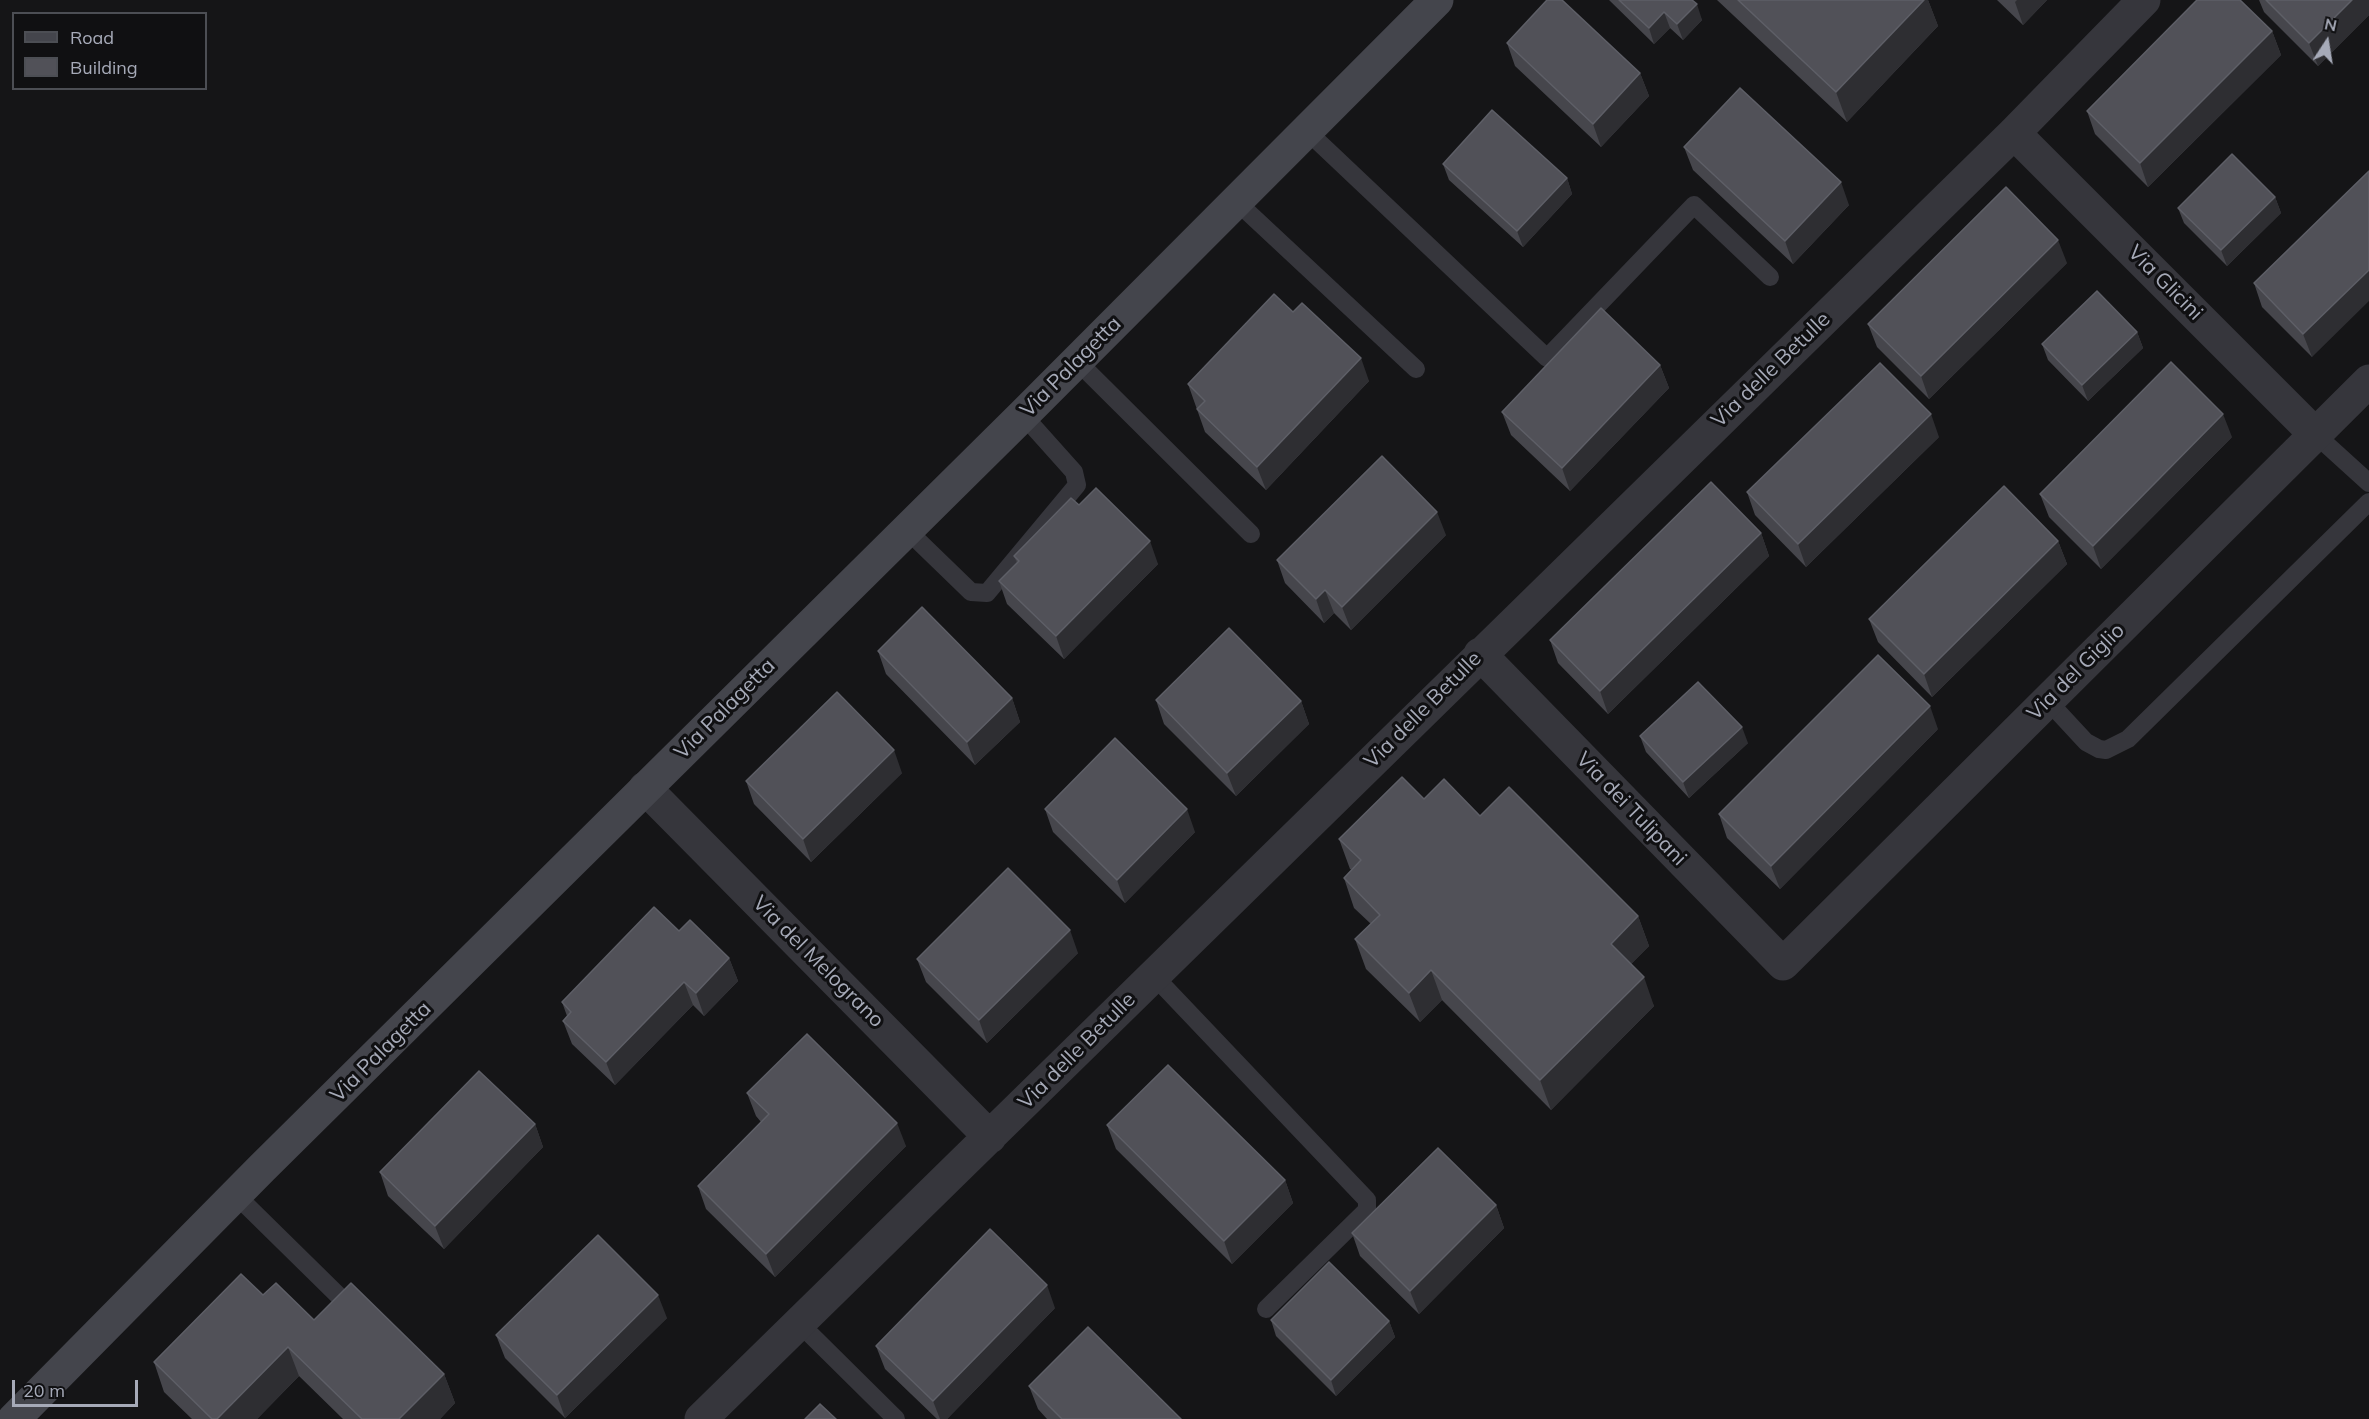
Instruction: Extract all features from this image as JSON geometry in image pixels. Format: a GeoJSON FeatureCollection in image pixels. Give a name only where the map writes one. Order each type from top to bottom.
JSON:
{"type":"FeatureCollection","features":[{"type":"Feature","properties":{"kind":"street","name":"Via Palagetta"},"geometry":{"type":"LineString","coordinates":[[14,1419],[645,788],[1023,416],[1437,0]]}},
{"type":"Feature","properties":{"kind":"street","name":"Via delle Betulle"},"geometry":{"type":"LineString","coordinates":[[700,1419],[2014,133],[2144,0]]}},
{"type":"Feature","properties":{"kind":"street","name":"Via Glicini"},"geometry":{"type":"LineString","coordinates":[[2014,133],[2315,434]]}},
{"type":"Feature","properties":{"kind":"street","name":"Via del Giglio"},"geometry":{"type":"LineString","coordinates":[[1783,964],[2369,381]]}},
{"type":"Feature","properties":{"kind":"street","name":"Via dei Tulipani"},"geometry":{"type":"LineString","coordinates":[[1480,654],[1783,964]]}},
{"type":"Feature","properties":{"kind":"street","name":"Via del Melograno"},"geometry":{"type":"LineString","coordinates":[[645,788],[990,1137]]}},
{"type":"Feature","properties":{"kind":"lane"},"geometry":{"type":"LineString","coordinates":[[1307,131],[1547,358],[1694,205],[1770,277]]}},
{"type":"Feature","properties":{"kind":"lane"},"geometry":{"type":"LineString","coordinates":[[1236,201],[1416,369]]}},
{"type":"Feature","properties":{"kind":"lane"},"geometry":{"type":"LineString","coordinates":[[1077,361],[1251,534]]}},
{"type":"Feature","properties":{"kind":"lane"},"geometry":{"type":"LineString","coordinates":[[907,530],[971,592],[987,593],[1077,485],[1074,472],[1023,416]]}},
{"type":"Feature","properties":{"kind":"lane"},"geometry":{"type":"LineString","coordinates":[[2315,434],[2369,483]]}},
{"type":"Feature","properties":{"kind":"lane"},"geometry":{"type":"LineString","coordinates":[[2048,700],[2086,742],[2099,749],[2106,750],[2128,739],[2369,502]]}},
{"type":"Feature","properties":{"kind":"lane"},"geometry":{"type":"LineString","coordinates":[[1154,976],[1367,1200],[1367,1210],[1266,1309]]}},
{"type":"Feature","properties":{"kind":"lane"},"geometry":{"type":"LineString","coordinates":[[236,1195],[353,1310]]}},
{"type":"Feature","properties":{"kind":"lane"},"geometry":{"type":"LineString","coordinates":[[799,1323],[896,1419]]}},
{"type":"Feature","properties":{"kind":"building"},"geometry":{"type":"Polygon","coordinates":[[[1547,0],[1562,0],[1640,73],[1593,124],[1507,43],[1547,0]]]}},
{"type":"Feature","properties":{"kind":"building"},"geometry":{"type":"Polygon","coordinates":[[[1619,0],[1692,0],[1697,4],[1677,24],[1664,12],[1649,28],[1619,0]]]}},
{"type":"Feature","properties":{"kind":"building"},"geometry":{"type":"Polygon","coordinates":[[[1738,0],[1924,0],[1836,92],[1738,0]]]}},
{"type":"Feature","properties":{"kind":"building"},"geometry":{"type":"Polygon","coordinates":[[[2197,0],[2240,0],[2272,31],[2140,163],[2087,111],[2197,0]]]}},
{"type":"Feature","properties":{"kind":"building"},"geometry":{"type":"Polygon","coordinates":[[[2266,0],[2352,0],[2309,43],[2266,0]]]}},
{"type":"Feature","properties":{"kind":"building"},"geometry":{"type":"Polygon","coordinates":[[[1740,88],[1841,182],[1785,241],[1684,147],[1740,88]]]}},
{"type":"Feature","properties":{"kind":"building"},"geometry":{"type":"Polygon","coordinates":[[[1492,110],[1567,178],[1517,231],[1443,164],[1492,110]]]}},
{"type":"Feature","properties":{"kind":"building"},"geometry":{"type":"Polygon","coordinates":[[[2232,154],[2275,197],[2221,250],[2178,208],[2232,154]]]}},
{"type":"Feature","properties":{"kind":"building"},"geometry":{"type":"Polygon","coordinates":[[[2369,171],[2369,270],[2303,334],[2254,283],[2369,171]]]}},
{"type":"Feature","properties":{"kind":"building"},"geometry":{"type":"Polygon","coordinates":[[[2006,187],[2058,240],[1921,376],[1868,324],[2006,187]]]}},
{"type":"Feature","properties":{"kind":"building"},"geometry":{"type":"Polygon","coordinates":[[[2097,291],[2137,332],[2082,385],[2042,344],[2097,291]]]}},
{"type":"Feature","properties":{"kind":"building"},"geometry":{"type":"Polygon","coordinates":[[[1274,294],[1293,312],[1302,303],[1361,358],[1257,467],[1197,409],[1205,401],[1188,384],[1274,294]]]}},
{"type":"Feature","properties":{"kind":"building"},"geometry":{"type":"Polygon","coordinates":[[[1601,308],[1660,365],[1562,468],[1502,412],[1601,308]]]}},
{"type":"Feature","properties":{"kind":"building"},"geometry":{"type":"Polygon","coordinates":[[[2171,362],[2223,414],[2093,546],[2040,494],[2171,362]]]}},
{"type":"Feature","properties":{"kind":"building"},"geometry":{"type":"Polygon","coordinates":[[[1880,363],[1931,414],[1798,544],[1747,492],[1880,363]]]}},
{"type":"Feature","properties":{"kind":"building"},"geometry":{"type":"Polygon","coordinates":[[[1382,456],[1437,512],[1342,607],[1325,590],[1316,599],[1277,560],[1382,456]]]}},
{"type":"Feature","properties":{"kind":"building"},"geometry":{"type":"Polygon","coordinates":[[[1711,482],[1761,533],[1600,691],[1550,640],[1711,482]]]}},
{"type":"Feature","properties":{"kind":"building"},"geometry":{"type":"Polygon","coordinates":[[[2004,486],[2058,541],[1924,674],[1869,619],[2004,486]]]}},
{"type":"Feature","properties":{"kind":"building"},"geometry":{"type":"Polygon","coordinates":[[[1096,488],[1150,541],[1056,636],[999,581],[1019,561],[1014,556],[1071,498],[1079,505],[1096,488]]]}},
{"type":"Feature","properties":{"kind":"building"},"geometry":{"type":"Polygon","coordinates":[[[922,607],[1012,698],[967,742],[878,651],[922,607]]]}},
{"type":"Feature","properties":{"kind":"building"},"geometry":{"type":"Polygon","coordinates":[[[1229,628],[1301,701],[1227,773],[1156,700],[1229,628]]]}},
{"type":"Feature","properties":{"kind":"building"},"geometry":{"type":"Polygon","coordinates":[[[1878,655],[1930,706],[1771,866],[1719,814],[1878,655]]]}},
{"type":"Feature","properties":{"kind":"building"},"geometry":{"type":"Polygon","coordinates":[[[1698,682],[1742,727],[1683,782],[1640,736],[1698,682]]]}},
{"type":"Feature","properties":{"kind":"building"},"geometry":{"type":"Polygon","coordinates":[[[837,692],[894,750],[803,839],[746,781],[837,692]]]}},
{"type":"Feature","properties":{"kind":"building"},"geometry":{"type":"Polygon","coordinates":[[[1115,738],[1187,809],[1117,880],[1045,809],[1115,738]]]}},
{"type":"Feature","properties":{"kind":"building"},"geometry":{"type":"Polygon","coordinates":[[[1402,777],[1424,799],[1444,779],[1480,816],[1509,787],[1638,916],[1611,944],[1644,977],[1540,1080],[1431,970],[1409,993],[1355,939],[1380,915],[1344,878],[1361,860],[1339,839],[1402,777]]]}},
{"type":"Feature","properties":{"kind":"building"},"geometry":{"type":"Polygon","coordinates":[[[1008,868],[1070,930],[979,1020],[917,959],[1008,868]]]}},
{"type":"Feature","properties":{"kind":"building"},"geometry":{"type":"Polygon","coordinates":[[[654,907],[679,931],[690,920],[729,958],[696,993],[684,982],[606,1062],[563,1021],[571,1012],[562,1002],[654,907]]]}},
{"type":"Feature","properties":{"kind":"building"},"geometry":{"type":"Polygon","coordinates":[[[807,1034],[897,1123],[766,1254],[698,1186],[769,1114],[747,1093],[807,1034]]]}},
{"type":"Feature","properties":{"kind":"building"},"geometry":{"type":"Polygon","coordinates":[[[1168,1065],[1285,1180],[1224,1241],[1107,1125],[1168,1065]]]}},
{"type":"Feature","properties":{"kind":"building"},"geometry":{"type":"Polygon","coordinates":[[[479,1071],[535,1124],[435,1226],[380,1172],[479,1071]]]}},
{"type":"Feature","properties":{"kind":"building"},"geometry":{"type":"Polygon","coordinates":[[[1438,1148],[1496,1205],[1410,1291],[1352,1233],[1438,1148]]]}},
{"type":"Feature","properties":{"kind":"building"},"geometry":{"type":"Polygon","coordinates":[[[990,1229],[1047,1285],[933,1401],[876,1346],[990,1229]]]}},
{"type":"Feature","properties":{"kind":"building"},"geometry":{"type":"Polygon","coordinates":[[[598,1235],[658,1295],[557,1395],[496,1335],[598,1235]]]}},
{"type":"Feature","properties":{"kind":"building"},"geometry":{"type":"Polygon","coordinates":[[[1329,1262],[1389,1321],[1331,1380],[1271,1320],[1329,1262]]]}},
{"type":"Feature","properties":{"kind":"building"},"geometry":{"type":"Polygon","coordinates":[[[241,1274],[263,1295],[276,1283],[314,1320],[351,1283],[444,1374],[399,1419],[362,1419],[288,1347],[217,1419],[212,1419],[154,1362],[241,1274]]]}},
{"type":"Feature","properties":{"kind":"building"},"geometry":{"type":"Polygon","coordinates":[[[1088,1327],[1181,1419],[1062,1419],[1029,1386],[1088,1327]]]}},
{"type":"Feature","properties":{"kind":"building"},"geometry":{"type":"Polygon","coordinates":[[[820,1404],[836,1419],[805,1419],[820,1404]]]}}]}
